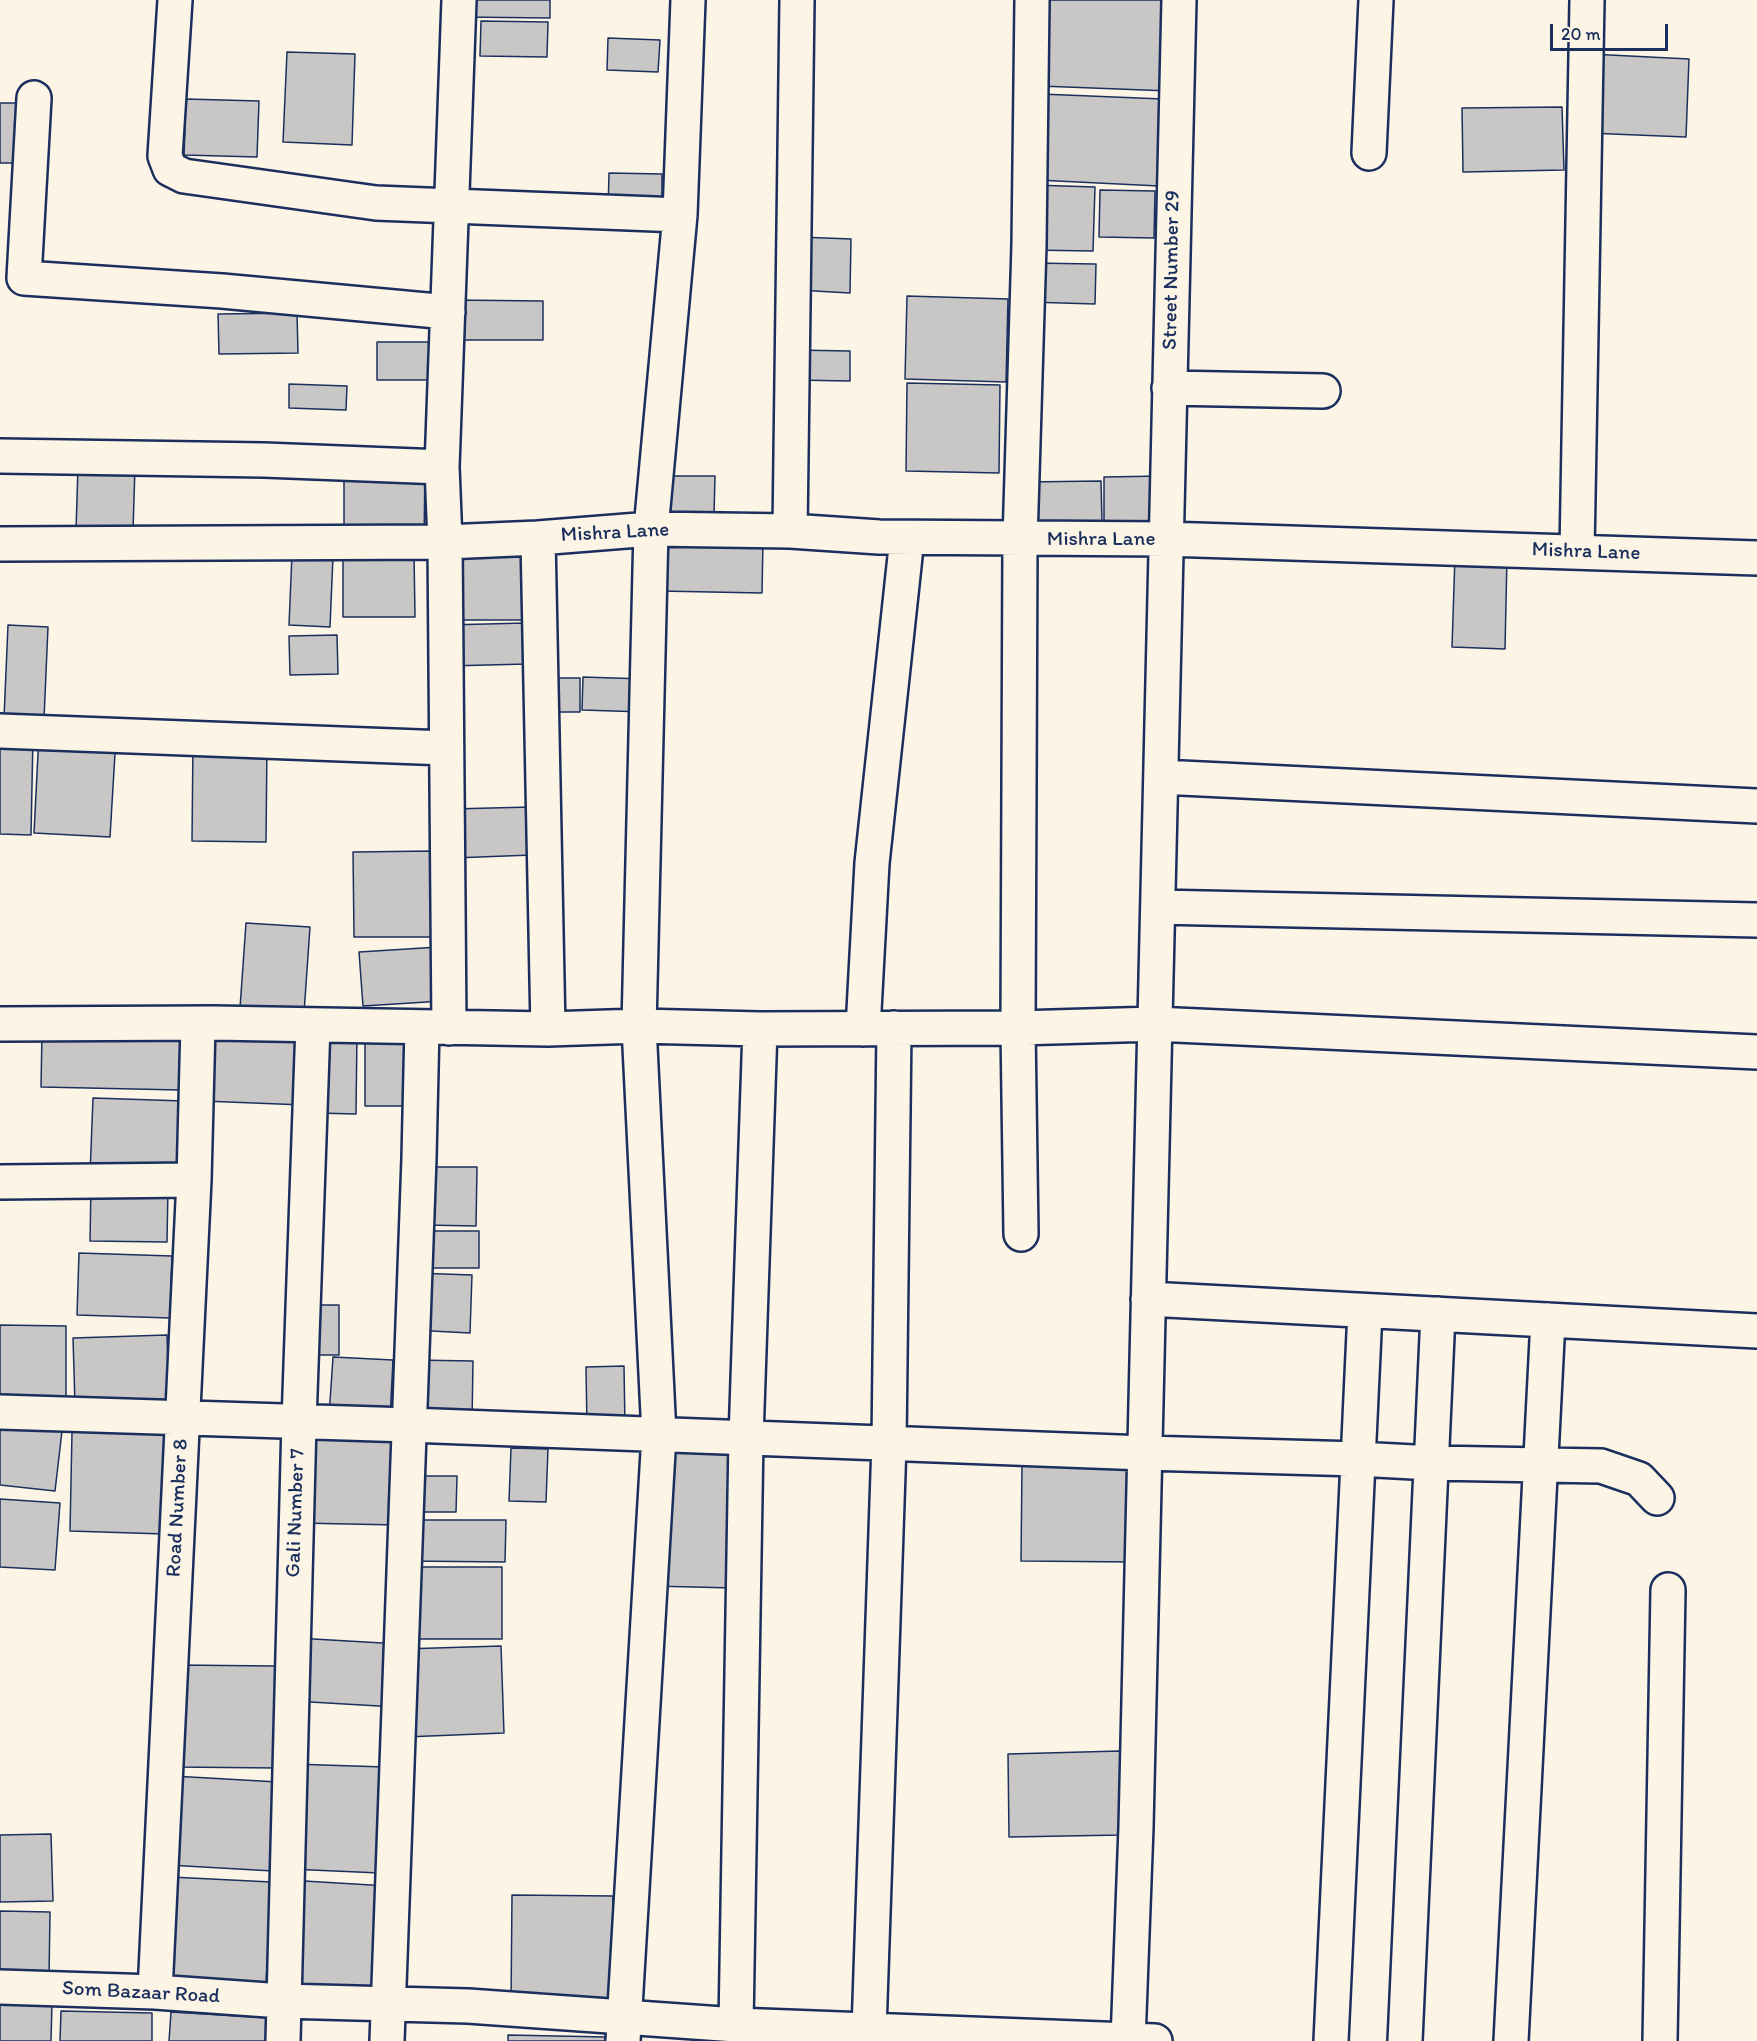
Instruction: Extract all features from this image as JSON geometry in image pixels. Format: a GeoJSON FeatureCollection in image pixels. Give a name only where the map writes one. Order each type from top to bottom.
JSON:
{"type":"FeatureCollection","features":[{"type":"Feature","properties":{"kind":"street"},"geometry":{"type":"LineString","coordinates":[[175,0],[165,156],[170,169],[184,176],[376,203],[680,215]]}},
{"type":"Feature","properties":{"kind":"street"},"geometry":{"type":"LineString","coordinates":[[387,2041],[419,1158],[436,1028],[446,748],[445,542],[442,467],[459,0]]}},
{"type":"Feature","properties":{"kind":"street"},"geometry":{"type":"LineString","coordinates":[[624,2030],[659,1435],[639,1026],[651,529],[680,215],[688,0]]}},
{"type":"Feature","properties":{"kind":"street"},"geometry":{"type":"LineString","coordinates":[[790,531],[797,0]]}},
{"type":"Feature","properties":{"kind":"street"},"geometry":{"type":"LineString","coordinates":[[1021,1234],[1018,1028],[1020,540],[1029,245],[1032,0]]}},
{"type":"Feature","properties":{"kind":"street","name":"Street Number 29"},"geometry":{"type":"LineString","coordinates":[[1137,2040],[1136,1827],[1179,0]]}},
{"type":"Feature","properties":{"kind":"street"},"geometry":{"type":"LineString","coordinates":[[1369,153],[1376,0]]}},
{"type":"Feature","properties":{"kind":"street"},"geometry":{"type":"LineString","coordinates":[[1577,552],[1587,0]]}},
{"type":"Feature","properties":{"kind":"street"},"geometry":{"type":"LineString","coordinates":[[33,98],[24,278],[222,291],[448,312]]}},
{"type":"Feature","properties":{"kind":"street"},"geometry":{"type":"LineString","coordinates":[[1169,388],[1323,391]]}},
{"type":"Feature","properties":{"kind":"street"},"geometry":{"type":"LineString","coordinates":[[0,456],[264,460],[442,467]]}},
{"type":"Feature","properties":{"kind":"street","name":"Mishra Lane"},"geometry":{"type":"LineString","coordinates":[[0,544],[445,542],[538,538],[651,529],[790,531],[907,538],[1166,539],[1757,558]]}},
{"type":"Feature","properties":{"kind":"street"},"geometry":{"type":"LineString","coordinates":[[538,538],[548,1029]]}},
{"type":"Feature","properties":{"kind":"street"},"geometry":{"type":"LineString","coordinates":[[869,2030],[889,1444],[872,863],[907,538]]}},
{"type":"Feature","properties":{"kind":"street"},"geometry":{"type":"LineString","coordinates":[[0,731],[446,748]]}},
{"type":"Feature","properties":{"kind":"street"},"geometry":{"type":"LineString","coordinates":[[1161,777],[1757,806]]}},
{"type":"Feature","properties":{"kind":"street"},"geometry":{"type":"LineString","coordinates":[[1158,907],[1757,920]]}},
{"type":"Feature","properties":{"kind":"street"},"geometry":{"type":"LineString","coordinates":[[0,1024],[214,1023],[436,1028],[548,1029],[639,1026],[760,1029],[1018,1028],[1155,1024],[1757,1052]]}},
{"type":"Feature","properties":{"kind":"street","name":"Road Number 8"},"geometry":{"type":"LineString","coordinates":[[155,1992],[194,1180],[198,1024]]}},
{"type":"Feature","properties":{"kind":"street","name":"Gali Number 7"},"geometry":{"type":"LineString","coordinates":[[283,2041],[282,2001],[299,1422],[313,1025]]}},
{"type":"Feature","properties":{"kind":"street"},"geometry":{"type":"LineString","coordinates":[[736,2025],[746,1438],[760,1029]]}},
{"type":"Feature","properties":{"kind":"street"},"geometry":{"type":"LineString","coordinates":[[0,1182],[194,1180]]}},
{"type":"Feature","properties":{"kind":"street"},"geometry":{"type":"LineString","coordinates":[[1148,1299],[1757,1331]]}},
{"type":"Feature","properties":{"kind":"street"},"geometry":{"type":"LineString","coordinates":[[1331,2041],[1365,1311]]}},
{"type":"Feature","properties":{"kind":"street"},"geometry":{"type":"LineString","coordinates":[[1405,2041],[1438,1314]]}},
{"type":"Feature","properties":{"kind":"street"},"geometry":{"type":"LineString","coordinates":[[1511,2041],[1548,1320]]}},
{"type":"Feature","properties":{"kind":"street"},"geometry":{"type":"LineString","coordinates":[[0,1412],[1431,1463],[1601,1466],[1639,1479],[1657,1498]]}},
{"type":"Feature","properties":{"kind":"street"},"geometry":{"type":"LineString","coordinates":[[1660,2041],[1668,1590]]}},
{"type":"Feature","properties":{"kind":"street","name":"Som Bazaar Road"},"geometry":{"type":"LineString","coordinates":[[0,1987],[155,1992],[282,2001],[468,2006],[624,2030],[736,2025],[1137,2040]]}},
{"type":"Feature","properties":{"kind":"building"},"geometry":{"type":"Polygon","coordinates":[[[461,0],[550,0],[550,18],[461,17],[461,0]]]}},
{"type":"Feature","properties":{"kind":"building"},"geometry":{"type":"Polygon","coordinates":[[[1043,0],[1173,0],[1170,91],[1040,86],[1043,0]]]}},
{"type":"Feature","properties":{"kind":"building"},"geometry":{"type":"Polygon","coordinates":[[[481,21],[548,22],[547,57],[480,56],[481,21]]]}},
{"type":"Feature","properties":{"kind":"building"},"geometry":{"type":"Polygon","coordinates":[[[608,38],[660,40],[658,72],[607,70],[608,38]]]}},
{"type":"Feature","properties":{"kind":"building"},"geometry":{"type":"Polygon","coordinates":[[[287,52],[355,54],[352,145],[283,142],[287,52]]]}},
{"type":"Feature","properties":{"kind":"building"},"geometry":{"type":"Polygon","coordinates":[[[1590,54],[1689,59],[1686,137],[1587,133],[1590,54]]]}},
{"type":"Feature","properties":{"kind":"building"},"geometry":{"type":"Polygon","coordinates":[[[1041,94],[1163,99],[1159,186],[1037,180],[1041,94]]]}},
{"type":"Feature","properties":{"kind":"building"},"geometry":{"type":"Polygon","coordinates":[[[186,99],[259,101],[257,157],[184,155],[186,99]]]}},
{"type":"Feature","properties":{"kind":"building"},"geometry":{"type":"Polygon","coordinates":[[[0,103],[29,103],[28,163],[0,163],[0,103]]]}},
{"type":"Feature","properties":{"kind":"building"},"geometry":{"type":"Polygon","coordinates":[[[1562,107],[1564,170],[1463,172],[1462,108],[1562,107]]]}},
{"type":"Feature","properties":{"kind":"building"},"geometry":{"type":"Polygon","coordinates":[[[609,173],[662,174],[662,212],[608,211],[609,173]]]}},
{"type":"Feature","properties":{"kind":"building"},"geometry":{"type":"Polygon","coordinates":[[[1032,185],[1095,187],[1093,251],[1029,250],[1032,185]]]}},
{"type":"Feature","properties":{"kind":"building"},"geometry":{"type":"Polygon","coordinates":[[[1100,190],[1155,191],[1154,238],[1099,237],[1100,190]]]}},
{"type":"Feature","properties":{"kind":"building"},"geometry":{"type":"Polygon","coordinates":[[[799,237],[851,239],[850,293],[797,290],[799,237]]]}},
{"type":"Feature","properties":{"kind":"building"},"geometry":{"type":"Polygon","coordinates":[[[1030,263],[1096,264],[1095,304],[1029,302],[1030,263]]]}},
{"type":"Feature","properties":{"kind":"building"},"geometry":{"type":"Polygon","coordinates":[[[907,296],[1008,299],[1006,382],[905,379],[907,296]]]}},
{"type":"Feature","properties":{"kind":"building"},"geometry":{"type":"Polygon","coordinates":[[[453,300],[543,301],[543,340],[453,340],[453,300]]]}},
{"type":"Feature","properties":{"kind":"building"},"geometry":{"type":"Polygon","coordinates":[[[297,313],[298,353],[219,354],[218,314],[297,313]]]}},
{"type":"Feature","properties":{"kind":"building"},"geometry":{"type":"Polygon","coordinates":[[[377,342],[432,342],[431,380],[377,380],[377,342]]]}},
{"type":"Feature","properties":{"kind":"building"},"geometry":{"type":"Polygon","coordinates":[[[794,350],[850,351],[850,381],[793,380],[794,350]]]}},
{"type":"Feature","properties":{"kind":"building"},"geometry":{"type":"Polygon","coordinates":[[[907,383],[1000,385],[999,473],[906,471],[907,383]]]}},
{"type":"Feature","properties":{"kind":"building"},"geometry":{"type":"Polygon","coordinates":[[[289,384],[347,386],[346,410],[289,408],[289,384]]]}},
{"type":"Feature","properties":{"kind":"building"},"geometry":{"type":"Polygon","coordinates":[[[78,466],[135,467],[133,531],[76,530],[78,466]]]}},
{"type":"Feature","properties":{"kind":"building"},"geometry":{"type":"Polygon","coordinates":[[[344,470],[425,472],[424,540],[344,541],[344,470]]]}},
{"type":"Feature","properties":{"kind":"building"},"geometry":{"type":"Polygon","coordinates":[[[666,476],[715,476],[714,515],[665,514],[666,476]]]}},
{"type":"Feature","properties":{"kind":"building"},"geometry":{"type":"Polygon","coordinates":[[[1162,476],[1163,521],[1104,521],[1104,477],[1162,476]]]}},
{"type":"Feature","properties":{"kind":"building"},"geometry":{"type":"Polygon","coordinates":[[[1101,481],[1102,522],[1024,522],[1023,482],[1101,481]]]}},
{"type":"Feature","properties":{"kind":"building"},"geometry":{"type":"Polygon","coordinates":[[[527,539],[527,620],[449,620],[447,543],[527,539]]]}},
{"type":"Feature","properties":{"kind":"building"},"geometry":{"type":"Polygon","coordinates":[[[659,539],[763,541],[762,593],[659,591],[659,539]]]}},
{"type":"Feature","properties":{"kind":"building"},"geometry":{"type":"Polygon","coordinates":[[[343,553],[414,553],[415,617],[343,617],[343,553]]]}},
{"type":"Feature","properties":{"kind":"building"},"geometry":{"type":"Polygon","coordinates":[[[292,554],[333,556],[330,627],[289,625],[292,554]]]}},
{"type":"Feature","properties":{"kind":"building"},"geometry":{"type":"Polygon","coordinates":[[[1455,556],[1507,557],[1505,649],[1452,647],[1455,556]]]}},
{"type":"Feature","properties":{"kind":"building"},"geometry":{"type":"Polygon","coordinates":[[[526,623],[527,664],[448,666],[446,625],[526,623]]]}},
{"type":"Feature","properties":{"kind":"building"},"geometry":{"type":"Polygon","coordinates":[[[8,625],[48,627],[44,719],[4,718],[8,625]]]}},
{"type":"Feature","properties":{"kind":"building"},"geometry":{"type":"Polygon","coordinates":[[[337,635],[338,674],[290,675],[289,636],[337,635]]]}},
{"type":"Feature","properties":{"kind":"building"},"geometry":{"type":"Polygon","coordinates":[[[583,677],[644,679],[644,712],[582,710],[583,677]]]}},
{"type":"Feature","properties":{"kind":"building"},"geometry":{"type":"Polygon","coordinates":[[[543,678],[580,678],[580,712],[543,712],[543,678]]]}},
{"type":"Feature","properties":{"kind":"building"},"geometry":{"type":"Polygon","coordinates":[[[39,734],[116,737],[110,837],[34,833],[39,734]]]}},
{"type":"Feature","properties":{"kind":"building"},"geometry":{"type":"Polygon","coordinates":[[[0,735],[33,736],[31,835],[0,834],[0,735]]]}},
{"type":"Feature","properties":{"kind":"building"},"geometry":{"type":"Polygon","coordinates":[[[193,742],[267,743],[266,842],[192,841],[193,742]]]}},
{"type":"Feature","properties":{"kind":"building"},"geometry":{"type":"Polygon","coordinates":[[[531,807],[532,855],[453,858],[451,809],[531,807]]]}},
{"type":"Feature","properties":{"kind":"building"},"geometry":{"type":"Polygon","coordinates":[[[433,851],[434,937],[354,937],[353,852],[433,851]]]}},
{"type":"Feature","properties":{"kind":"building"},"geometry":{"type":"Polygon","coordinates":[[[246,923],[310,927],[304,1013],[240,1008],[246,923]]]}},
{"type":"Feature","properties":{"kind":"building"},"geometry":{"type":"Polygon","coordinates":[[[439,947],[443,1001],[363,1006],[359,952],[439,947]]]}},
{"type":"Feature","properties":{"kind":"building"},"geometry":{"type":"Polygon","coordinates":[[[317,1032],[357,1033],[356,1114],[316,1113],[317,1032]]]}},
{"type":"Feature","properties":{"kind":"building"},"geometry":{"type":"Polygon","coordinates":[[[42,1033],[182,1036],[180,1090],[41,1087],[42,1033]]]}},
{"type":"Feature","properties":{"kind":"building"},"geometry":{"type":"Polygon","coordinates":[[[205,1033],[307,1038],[304,1105],[203,1101],[205,1033]]]}},
{"type":"Feature","properties":{"kind":"building"},"geometry":{"type":"Polygon","coordinates":[[[365,1034],[411,1035],[410,1106],[365,1106],[365,1034]]]}},
{"type":"Feature","properties":{"kind":"building"},"geometry":{"type":"Polygon","coordinates":[[[93,1098],[184,1101],[181,1178],[90,1175],[93,1098]]]}},
{"type":"Feature","properties":{"kind":"building"},"geometry":{"type":"Polygon","coordinates":[[[424,1167],[477,1167],[476,1226],[424,1225],[424,1167]]]}},
{"type":"Feature","properties":{"kind":"building"},"geometry":{"type":"Polygon","coordinates":[[[91,1185],[168,1187],[167,1242],[90,1241],[91,1185]]]}},
{"type":"Feature","properties":{"kind":"building"},"geometry":{"type":"Polygon","coordinates":[[[418,1231],[479,1231],[479,1268],[418,1268],[418,1231]]]}},
{"type":"Feature","properties":{"kind":"building"},"geometry":{"type":"Polygon","coordinates":[[[79,1253],[172,1256],[170,1318],[77,1315],[79,1253]]]}},
{"type":"Feature","properties":{"kind":"building"},"geometry":{"type":"Polygon","coordinates":[[[415,1273],[472,1275],[470,1333],[412,1330],[415,1273]]]}},
{"type":"Feature","properties":{"kind":"building"},"geometry":{"type":"Polygon","coordinates":[[[304,1305],[339,1305],[339,1355],[304,1355],[304,1305]]]}},
{"type":"Feature","properties":{"kind":"building"},"geometry":{"type":"Polygon","coordinates":[[[0,1325],[66,1326],[66,1403],[0,1402],[0,1325]]]}},
{"type":"Feature","properties":{"kind":"building"},"geometry":{"type":"Polygon","coordinates":[[[167,1335],[169,1402],[75,1405],[73,1338],[167,1335]]]}},
{"type":"Feature","properties":{"kind":"building"},"geometry":{"type":"Polygon","coordinates":[[[333,1357],[393,1360],[390,1419],[329,1416],[333,1357]]]}},
{"type":"Feature","properties":{"kind":"building"},"geometry":{"type":"Polygon","coordinates":[[[413,1360],[473,1361],[472,1423],[412,1422],[413,1360]]]}},
{"type":"Feature","properties":{"kind":"building"},"geometry":{"type":"Polygon","coordinates":[[[624,1366],[625,1428],[587,1429],[586,1367],[624,1366]]]}},
{"type":"Feature","properties":{"kind":"building"},"geometry":{"type":"Polygon","coordinates":[[[0,1424],[62,1431],[55,1491],[0,1485],[0,1424]]]}},
{"type":"Feature","properties":{"kind":"building"},"geometry":{"type":"Polygon","coordinates":[[[72,1432],[165,1434],[164,1534],[70,1531],[72,1432]]]}},
{"type":"Feature","properties":{"kind":"building"},"geometry":{"type":"Polygon","coordinates":[[[300,1439],[401,1441],[398,1525],[298,1523],[300,1439]]]}},
{"type":"Feature","properties":{"kind":"building"},"geometry":{"type":"Polygon","coordinates":[[[659,1447],[737,1449],[734,1588],[651,1586],[659,1447]]]}},
{"type":"Feature","properties":{"kind":"building"},"geometry":{"type":"Polygon","coordinates":[[[511,1448],[548,1449],[546,1502],[509,1501],[511,1448]]]}},
{"type":"Feature","properties":{"kind":"building"},"geometry":{"type":"Polygon","coordinates":[[[1022,1466],[1135,1467],[1134,1562],[1021,1561],[1022,1466]]]}},
{"type":"Feature","properties":{"kind":"building"},"geometry":{"type":"Polygon","coordinates":[[[414,1476],[457,1476],[456,1512],[414,1512],[414,1476]]]}},
{"type":"Feature","properties":{"kind":"building"},"geometry":{"type":"Polygon","coordinates":[[[0,1499],[60,1503],[55,1570],[0,1567],[0,1499]]]}},
{"type":"Feature","properties":{"kind":"building"},"geometry":{"type":"Polygon","coordinates":[[[408,1520],[506,1520],[505,1562],[408,1561],[408,1520]]]}},
{"type":"Feature","properties":{"kind":"building"},"geometry":{"type":"Polygon","coordinates":[[[405,1567],[502,1567],[502,1639],[405,1639],[405,1567]]]}},
{"type":"Feature","properties":{"kind":"building"},"geometry":{"type":"Polygon","coordinates":[[[296,1638],[400,1644],[396,1707],[293,1701],[296,1638]]]}},
{"type":"Feature","properties":{"kind":"building"},"geometry":{"type":"Polygon","coordinates":[[[501,1646],[504,1733],[405,1737],[402,1649],[501,1646]]]}},
{"type":"Feature","properties":{"kind":"building"},"geometry":{"type":"Polygon","coordinates":[[[177,1665],[275,1666],[275,1768],[176,1767],[177,1665]]]}},
{"type":"Feature","properties":{"kind":"building"},"geometry":{"type":"Polygon","coordinates":[[[1120,1751],[1122,1835],[1009,1837],[1008,1754],[1120,1751]]]}},
{"type":"Feature","properties":{"kind":"building"},"geometry":{"type":"Polygon","coordinates":[[[293,1764],[384,1767],[380,1873],[289,1869],[293,1764]]]}},
{"type":"Feature","properties":{"kind":"building"},"geometry":{"type":"Polygon","coordinates":[[[173,1776],[278,1782],[273,1871],[168,1865],[173,1776]]]}},
{"type":"Feature","properties":{"kind":"building"},"geometry":{"type":"Polygon","coordinates":[[[51,1834],[53,1901],[0,1902],[0,1835],[51,1834]]]}},
{"type":"Feature","properties":{"kind":"building"},"geometry":{"type":"Polygon","coordinates":[[[171,1877],[271,1882],[266,1985],[166,1980],[171,1877]]]}},
{"type":"Feature","properties":{"kind":"building"},"geometry":{"type":"Polygon","coordinates":[[[287,1880],[388,1886],[382,1997],[285,1993],[287,1880]]]}},
{"type":"Feature","properties":{"kind":"building"},"geometry":{"type":"Polygon","coordinates":[[[512,1895],[613,1896],[612,2004],[511,2003],[512,1895]]]}},
{"type":"Feature","properties":{"kind":"building"},"geometry":{"type":"Polygon","coordinates":[[[0,1911],[50,1912],[49,1978],[0,1977],[0,1911]]]}},
{"type":"Feature","properties":{"kind":"building"},"geometry":{"type":"Polygon","coordinates":[[[0,2000],[52,2002],[51,2041],[0,2041],[0,2000]]]}},
{"type":"Feature","properties":{"kind":"building"},"geometry":{"type":"Polygon","coordinates":[[[61,2011],[152,2013],[152,2041],[60,2041],[61,2011]]]}},
{"type":"Feature","properties":{"kind":"building"},"geometry":{"type":"Polygon","coordinates":[[[171,2012],[272,2018],[270,2041],[169,2041],[171,2012]]]}},
{"type":"Feature","properties":{"kind":"building"},"geometry":{"type":"Polygon","coordinates":[[[508,2035],[606,2037],[605,2041],[508,2041],[508,2035]]]}}]}
